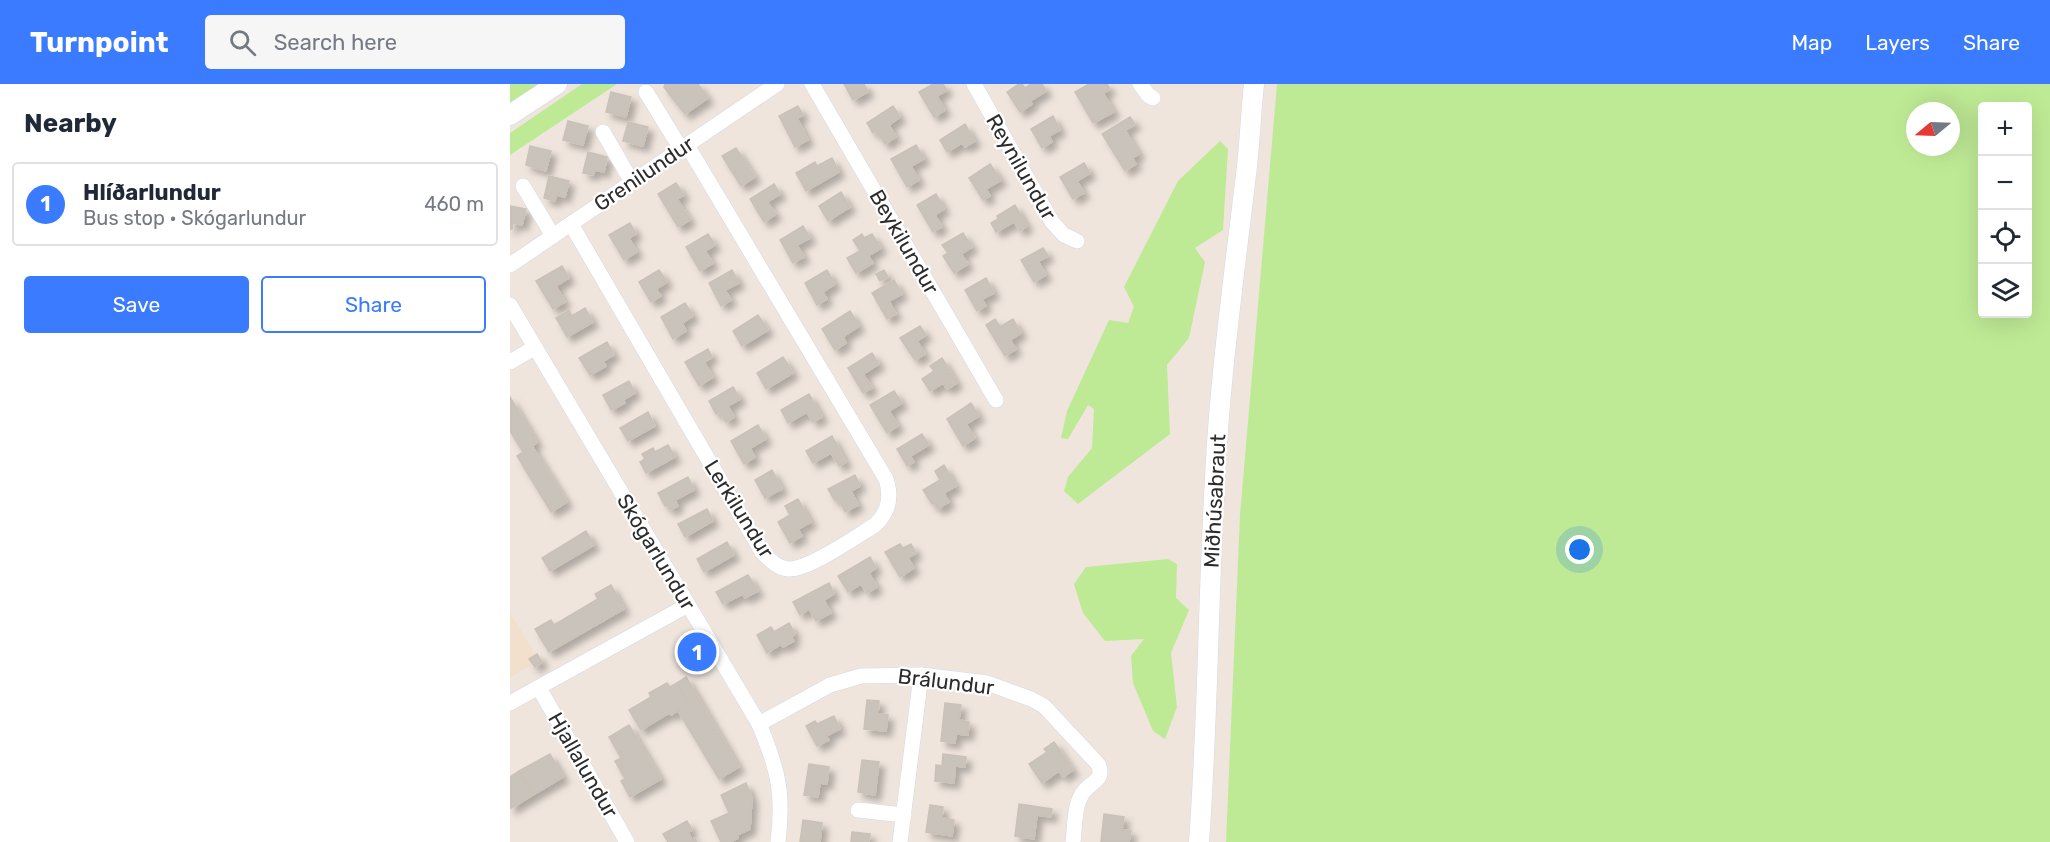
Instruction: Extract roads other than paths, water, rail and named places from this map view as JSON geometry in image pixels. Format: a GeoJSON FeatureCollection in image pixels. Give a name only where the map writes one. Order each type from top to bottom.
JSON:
{"type":"FeatureCollection","features":[{"type":"Feature","properties":{"kind":"street"},"geometry":{"type":"LineString","coordinates":[[510,115],[556,84]]}},
{"type":"Feature","properties":{"kind":"street","name":"Grenilundur"},"geometry":{"type":"LineString","coordinates":[[510,265],[777,84]]}},
{"type":"Feature","properties":{"kind":"street","name":"Beykilundur"},"geometry":{"type":"LineString","coordinates":[[812,84],[996,400]]}},
{"type":"Feature","properties":{"kind":"street","name":"Reynilundur"},"geometry":{"type":"LineString","coordinates":[[974,84],[1052,222],[1064,235],[1077,242]]}},
{"type":"Feature","properties":{"kind":"street"},"geometry":{"type":"LineString","coordinates":[[1140,84],[1153,98]]}},
{"type":"Feature","properties":{"kind":"street","name":"Miðhúsabraut"},"geometry":{"type":"LineString","coordinates":[[1199,842],[1207,706],[1215,477],[1224,362],[1248,162],[1254,84]]}},
{"type":"Feature","properties":{"kind":"street","name":"Miðhúsabraut"},"geometry":{"type":"LineString","coordinates":[[1248,162],[1264,84]]}},
{"type":"Feature","properties":{"kind":"street","name":"Lerkilundur"},"geometry":{"type":"LineString","coordinates":[[571,224],[762,552],[773,563],[788,569],[810,564],[875,525],[884,517],[888,508],[889,487],[886,479],[684,147],[646,92]]}},
{"type":"Feature","properties":{"kind":"street"},"geometry":{"type":"LineString","coordinates":[[603,132],[632,182]]}},
{"type":"Feature","properties":{"kind":"street"},"geometry":{"type":"LineString","coordinates":[[523,186],[553,236]]}},
{"type":"Feature","properties":{"kind":"street","name":"Skógarlundur"},"geometry":{"type":"LineString","coordinates":[[510,305],[759,724],[778,777],[781,803],[778,842]]}},
{"type":"Feature","properties":{"kind":"street"},"geometry":{"type":"LineString","coordinates":[[510,362],[534,348]]}},
{"type":"Feature","properties":{"kind":"street"},"geometry":{"type":"LineString","coordinates":[[510,703],[688,605]]}},
{"type":"Feature","properties":{"kind":"street"},"geometry":{"type":"LineString","coordinates":[[900,842],[921,675]]}},
{"type":"Feature","properties":{"kind":"street","name":"Brálundur"},"geometry":{"type":"LineString","coordinates":[[759,724],[830,685],[861,676],[921,675],[987,683],[1031,699],[1044,706],[1098,764],[1101,772],[1097,781],[1086,789],[1080,798],[1073,842]]}},
{"type":"Feature","properties":{"kind":"street","name":"Hjallalundur"},"geometry":{"type":"LineString","coordinates":[[538,688],[627,842]]}},
{"type":"Feature","properties":{"kind":"street"},"geometry":{"type":"LineString","coordinates":[[858,810],[904,815]]}},
{"type":"Feature","properties":{"kind":"place","name":"Hlíðarlundur"},"geometry":{"type":"Point","coordinates":[697,652]}}]}
